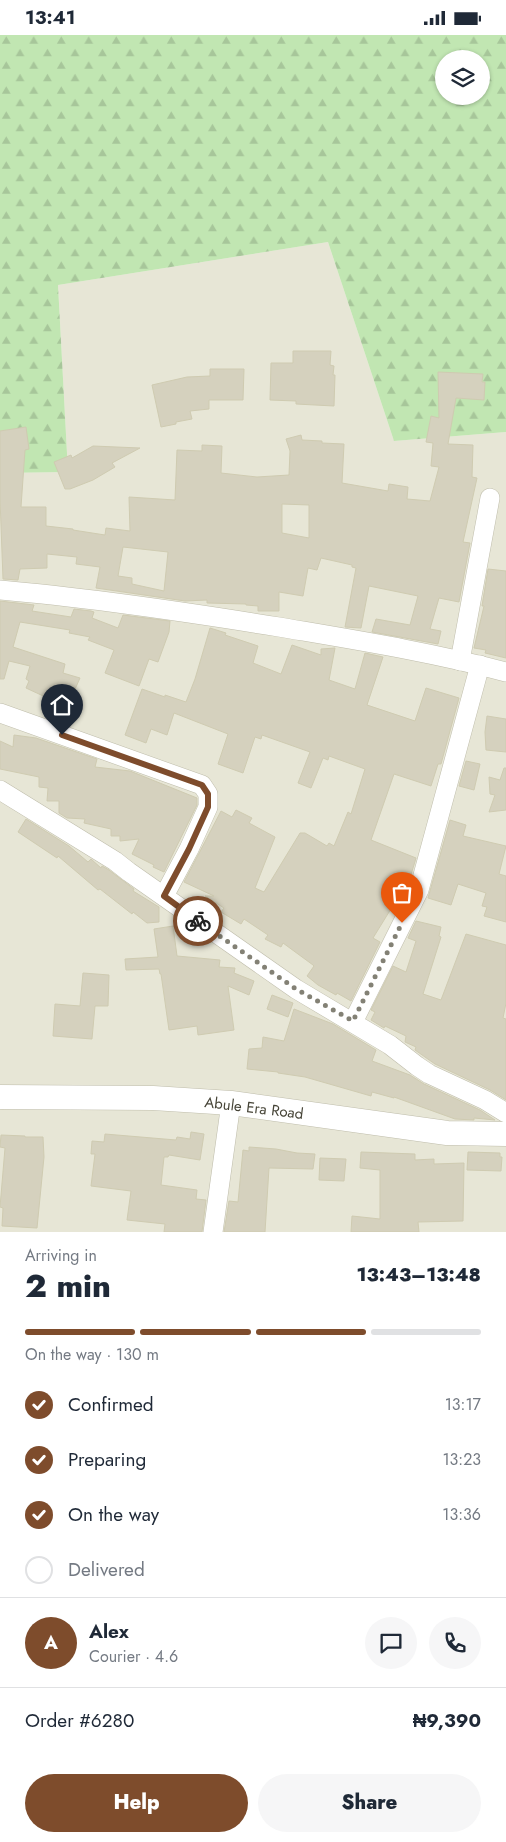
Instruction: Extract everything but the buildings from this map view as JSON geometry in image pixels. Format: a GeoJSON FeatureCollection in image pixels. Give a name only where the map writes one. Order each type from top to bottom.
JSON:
{"type":"FeatureCollection","features":[{"type":"Feature","properties":{"kind":"street"},"geometry":{"type":"LineString","coordinates":[[460,661],[490,498]]}},
{"type":"Feature","properties":{"kind":"street"},"geometry":{"type":"LineString","coordinates":[[0,590],[194,613],[342,637],[506,672]]}},
{"type":"Feature","properties":{"kind":"street"},"geometry":{"type":"LineString","coordinates":[[353,1021],[419,890],[480,665]]}},
{"type":"Feature","properties":{"kind":"street"},"geometry":{"type":"LineString","coordinates":[[0,713],[202,785],[208,794],[208,807],[189,849],[164,896]]}},
{"type":"Feature","properties":{"kind":"street"},"geometry":{"type":"LineString","coordinates":[[0,790],[115,861],[296,989],[353,1021],[430,1074],[484,1100],[506,1113]]}},
{"type":"Feature","properties":{"kind":"street","name":"Abule Era Road"},"geometry":{"type":"LineString","coordinates":[[0,1097],[153,1098],[231,1103],[447,1133],[506,1134]]}},
{"type":"Feature","properties":{"kind":"street"},"geometry":{"type":"LineString","coordinates":[[213,1232],[231,1103]]}},
{"type":"Feature","properties":{"kind":"shaded area"},"geometry":{"type":"Polygon","coordinates":[[[328,242],[394,441],[506,432],[506,1232],[0,1232],[0,473],[68,472],[58,285],[328,242]]]}},
{"type":"Feature","properties":{"kind":"green space"},"geometry":{"type":"Polygon","coordinates":[[[0,35],[506,35],[506,432],[394,441],[328,242],[58,285],[68,472],[0,473],[0,35]]]}},
{"type":"Feature","properties":{"kind":"way so far"},"geometry":{"type":"LineString","coordinates":[[198,921],[296,989],[353,1021],[402,923]]}},
{"type":"Feature","properties":{"kind":"route"},"geometry":{"type":"LineString","coordinates":[[62,735],[202,785],[208,794],[208,807],[189,849],[164,896],[198,921]]}}]}
